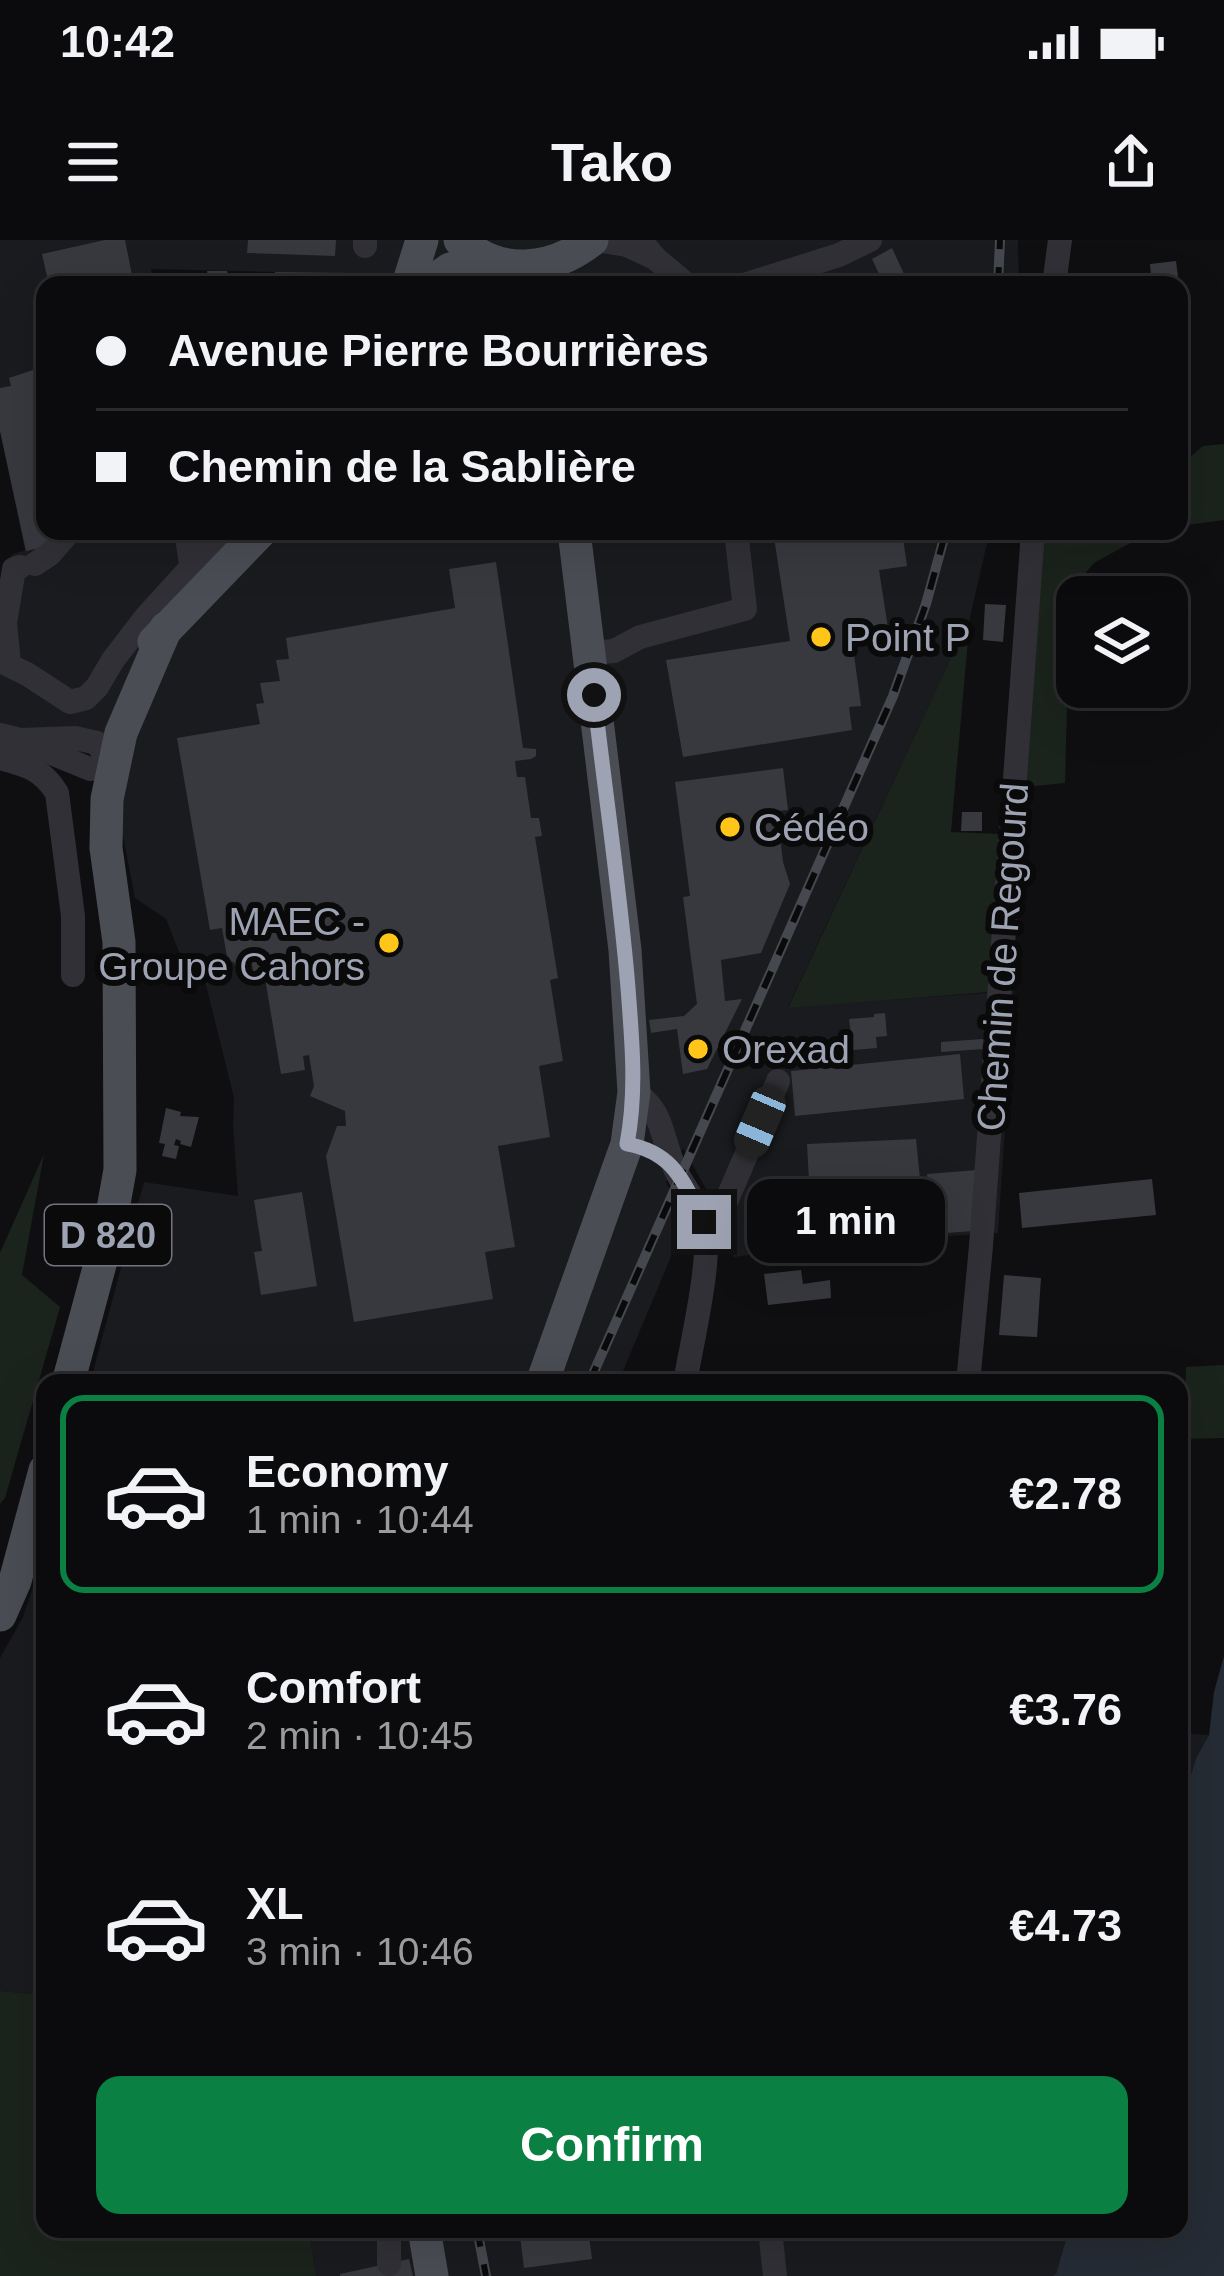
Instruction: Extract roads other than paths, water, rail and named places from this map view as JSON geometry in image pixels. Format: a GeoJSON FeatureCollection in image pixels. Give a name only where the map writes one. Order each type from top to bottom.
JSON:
{"type":"FeatureCollection","features":[{"type":"Feature","properties":{"kind":"main road"},"geometry":{"type":"LineString","coordinates":[[410,276],[422,240]]}},
{"type":"Feature","properties":{"kind":"main road"},"geometry":{"type":"LineString","coordinates":[[460,240],[509,270]]}},
{"type":"Feature","properties":{"kind":"main road"},"geometry":{"type":"LineString","coordinates":[[440,276],[450,269],[545,266],[582,255]]}},
{"type":"Feature","properties":{"kind":"main road","name":"D 820"},"geometry":{"type":"LineString","coordinates":[[70,1374],[121,1170],[118,1010],[103,956],[86,853],[86,800],[100,760],[103,723],[130,670],[252,540]]}},
{"type":"Feature","properties":{"kind":"main road"},"geometry":{"type":"LineString","coordinates":[[545,1374],[627,1144],[634,1092],[625,950],[575,540]]}},
{"type":"Feature","properties":{"kind":"main road"},"geometry":{"type":"LineString","coordinates":[[0,1615],[15,1581],[36,1503]]}},
{"type":"Feature","properties":{"kind":"main road"},"geometry":{"type":"LineString","coordinates":[[426,2238],[432,2276]]}},
{"type":"Feature","properties":{"kind":"street"},"geometry":{"type":"LineString","coordinates":[[793,276],[870,240]]}},
{"type":"Feature","properties":{"kind":"street"},"geometry":{"type":"LineString","coordinates":[[1055,276],[1060,240]]}},
{"type":"Feature","properties":{"kind":"street"},"geometry":{"type":"LineString","coordinates":[[582,255],[627,245],[648,249],[677,276]]}},
{"type":"Feature","properties":{"kind":"street"},"geometry":{"type":"LineString","coordinates":[[60,540],[35,562],[14,569],[4,623],[4,663],[70,701],[86,698],[97,687],[146,616],[215,540]]}},
{"type":"Feature","properties":{"kind":"street"},"geometry":{"type":"LineString","coordinates":[[187,540],[191,564]]}},
{"type":"Feature","properties":{"kind":"street"},"geometry":{"type":"LineString","coordinates":[[589,652],[614,651],[640,637],[745,609],[737,540]]}},
{"type":"Feature","properties":{"kind":"street","name":"Chemin de Regourd"},"geometry":{"type":"LineString","coordinates":[[969,1374],[1032,540]]}},
{"type":"Feature","properties":{"kind":"street"},"geometry":{"type":"LineString","coordinates":[[10,738],[74,739],[100,760]]}},
{"type":"Feature","properties":{"kind":"street"},"geometry":{"type":"LineString","coordinates":[[0,758],[26,764],[47,777],[57,793],[74,916],[73,975]]}},
{"type":"Feature","properties":{"kind":"street"},"geometry":{"type":"LineString","coordinates":[[704,1222],[725,1204],[778,1081]]}},
{"type":"Feature","properties":{"kind":"street"},"geometry":{"type":"LineString","coordinates":[[634,1092],[649,1101],[656,1113],[673,1166],[704,1222],[707,1250],[686,1374]]}},
{"type":"Feature","properties":{"kind":"street"},"geometry":{"type":"LineString","coordinates":[[627,1144],[647,1148],[673,1166]]}},
{"type":"Feature","properties":{"kind":"street"},"geometry":{"type":"LineString","coordinates":[[389,2238],[389,2264]]}},
{"type":"Feature","properties":{"kind":"street"},"geometry":{"type":"LineString","coordinates":[[771,2238],[775,2276]]}},
{"type":"Feature","properties":{"kind":"railway"},"geometry":{"type":"LineString","coordinates":[[998,276],[1000,240]]}},
{"type":"Feature","properties":{"kind":"railway"},"geometry":{"type":"LineString","coordinates":[[593,1374],[893,696],[944,540]]}},
{"type":"Feature","properties":{"kind":"railway"},"geometry":{"type":"LineString","coordinates":[[479,2238],[486,2276]]}},
{"type":"Feature","properties":{"kind":"place","name":"Point P"},"geometry":{"type":"Point","coordinates":[821,637]}},
{"type":"Feature","properties":{"kind":"place","name":"Cédéo"},"geometry":{"type":"Point","coordinates":[730,827]}},
{"type":"Feature","properties":{"kind":"place","name":"MAEC - Groupe Cahors"},"geometry":{"type":"Point","coordinates":[389,943]}},
{"type":"Feature","properties":{"kind":"place","name":"Orexad"},"geometry":{"type":"Point","coordinates":[698,1049]}}]}
